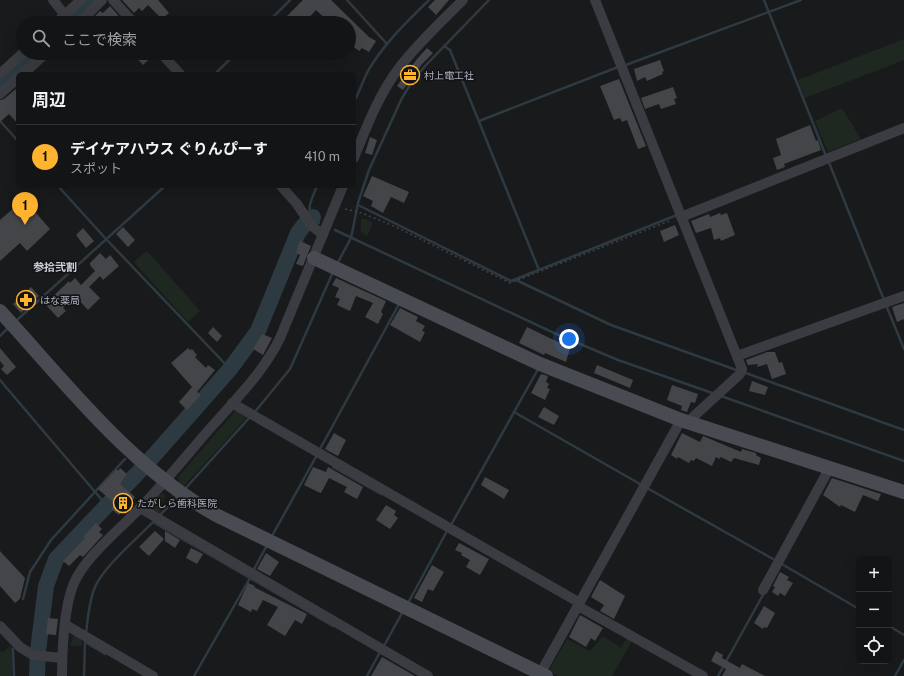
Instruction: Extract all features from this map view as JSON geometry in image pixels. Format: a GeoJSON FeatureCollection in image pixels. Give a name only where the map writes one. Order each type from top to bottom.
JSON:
{"type":"FeatureCollection","features":[{"type":"Feature","properties":{"kind":"street"},"geometry":{"type":"LineString","coordinates":[[52,0],[67,16],[81,0]]}},
{"type":"Feature","properties":{"kind":"street"},"geometry":{"type":"LineString","coordinates":[[86,16],[102,0]]}},
{"type":"Feature","properties":{"kind":"street"},"geometry":{"type":"LineString","coordinates":[[113,0],[128,16]]}},
{"type":"Feature","properties":{"kind":"street"},"geometry":{"type":"LineString","coordinates":[[356,153],[375,110],[394,76],[417,48],[463,0]]}},
{"type":"Feature","properties":{"kind":"street"},"geometry":{"type":"LineString","coordinates":[[0,311],[112,434],[145,466],[180,494],[222,519],[542,675],[579,604],[685,422],[693,417],[741,372],[737,356],[595,0]]}},
{"type":"Feature","properties":{"kind":"street"},"geometry":{"type":"LineString","coordinates":[[0,74],[16,59]]}},
{"type":"Feature","properties":{"kind":"street"},"geometry":{"type":"LineString","coordinates":[[25,72],[38,60]]}},
{"type":"Feature","properties":{"kind":"street"},"geometry":{"type":"LineString","coordinates":[[167,60],[178,72]]}},
{"type":"Feature","properties":{"kind":"street"},"geometry":{"type":"LineString","coordinates":[[0,94],[16,80]]}},
{"type":"Feature","properties":{"kind":"street"},"geometry":{"type":"LineString","coordinates":[[680,215],[904,128]]}},
{"type":"Feature","properties":{"kind":"street"},"geometry":{"type":"LineString","coordinates":[[283,188],[308,221],[323,235]]}},
{"type":"Feature","properties":{"kind":"street"},"geometry":{"type":"LineString","coordinates":[[62,676],[62,658],[66,625],[72,591],[79,574],[90,559],[164,482],[262,367],[275,348],[342,188]]}},
{"type":"Feature","properties":{"kind":"street"},"geometry":{"type":"LineString","coordinates":[[314,258],[540,364],[685,422],[904,492]]}},
{"type":"Feature","properties":{"kind":"street"},"geometry":{"type":"LineString","coordinates":[[737,356],[904,296]]}},
{"type":"Feature","properties":{"kind":"street"},"geometry":{"type":"LineString","coordinates":[[232,403],[703,676]]}},
{"type":"Feature","properties":{"kind":"street"},"geometry":{"type":"LineString","coordinates":[[763,590],[829,469]]}},
{"type":"Feature","properties":{"kind":"street"},"geometry":{"type":"LineString","coordinates":[[140,508],[156,519],[428,676]]}},
{"type":"Feature","properties":{"kind":"street"},"geometry":{"type":"LineString","coordinates":[[66,625],[153,676]]}},
{"type":"Feature","properties":{"kind":"street"},"geometry":{"type":"LineString","coordinates":[[0,626],[20,647],[37,656],[62,658]]}},
{"type":"Feature","properties":{"kind":"path"},"geometry":{"type":"LineString","coordinates":[[335,205],[358,212],[439,248],[507,282],[516,282],[680,215]]}},
{"type":"Feature","properties":{"kind":"shaded area"},"geometry":{"type":"Polygon","coordinates":[[[904,39],[904,60],[805,98],[798,80],[904,39]]]}},
{"type":"Feature","properties":{"kind":"shaded area"},"geometry":{"type":"Polygon","coordinates":[[[842,108],[861,139],[828,152],[815,121],[842,108]]]}},
{"type":"Feature","properties":{"kind":"shaded area"},"geometry":{"type":"Polygon","coordinates":[[[361,219],[366,219],[373,223],[367,236],[361,232],[361,219]]]}},
{"type":"Feature","properties":{"kind":"shaded area"},"geometry":{"type":"Polygon","coordinates":[[[147,251],[200,311],[188,322],[134,262],[147,251]]]}},
{"type":"Feature","properties":{"kind":"shaded area"},"geometry":{"type":"Polygon","coordinates":[[[237,409],[249,415],[182,488],[178,477],[237,409]]]}},
{"type":"Feature","properties":{"kind":"shaded area"},"geometry":{"type":"Polygon","coordinates":[[[163,494],[165,496],[161,506],[162,510],[156,516],[150,508],[158,496],[163,494]]]}},
{"type":"Feature","properties":{"kind":"shaded area"},"geometry":{"type":"Polygon","coordinates":[[[74,635],[82,639],[82,646],[70,646],[74,635]]]}},
{"type":"Feature","properties":{"kind":"shaded area"},"geometry":{"type":"Polygon","coordinates":[[[603,636],[621,648],[626,639],[632,641],[612,676],[558,676],[550,672],[550,669],[567,639],[590,651],[603,636]]]}},
{"type":"Feature","properties":{"kind":"shaded area"},"geometry":{"type":"Polygon","coordinates":[[[10,646],[12,648],[12,676],[0,676],[0,651],[3,652],[10,646]]]}},
{"type":"Feature","properties":{"kind":"building"},"geometry":{"type":"Polygon","coordinates":[[[122,0],[158,0],[169,13],[166,16],[159,16],[148,5],[142,11],[139,8],[134,13],[122,0]]]}},
{"type":"Feature","properties":{"kind":"building"},"geometry":{"type":"Polygon","coordinates":[[[303,0],[331,0],[347,16],[322,16],[316,10],[310,16],[287,16],[303,0]]]}},
{"type":"Feature","properties":{"kind":"building"},"geometry":{"type":"Polygon","coordinates":[[[435,0],[449,0],[436,15],[428,7],[435,0]]]}},
{"type":"Feature","properties":{"kind":"building"},"geometry":{"type":"Polygon","coordinates":[[[110,6],[119,16],[95,16],[100,11],[103,13],[110,6]]]}},
{"type":"Feature","properties":{"kind":"building"},"geometry":{"type":"Polygon","coordinates":[[[356,24],[369,37],[376,41],[369,52],[362,48],[359,51],[356,49],[356,24]]]}},
{"type":"Feature","properties":{"kind":"building","name":"村上電工社"},"geometry":{"type":"Polygon","coordinates":[[[427,48],[433,53],[422,64],[403,90],[397,86],[417,59],[427,48]]]}},
{"type":"Feature","properties":{"kind":"building"},"geometry":{"type":"Polygon","coordinates":[[[138,60],[148,60],[143,65],[138,60]]]}},
{"type":"Feature","properties":{"kind":"building"},"geometry":{"type":"Polygon","coordinates":[[[660,60],[664,71],[662,72],[663,74],[647,81],[645,77],[637,81],[634,69],[660,60]]]}},
{"type":"Feature","properties":{"kind":"building"},"geometry":{"type":"Polygon","coordinates":[[[619,79],[646,146],[638,149],[627,120],[622,122],[620,118],[614,120],[600,86],[619,79]]]}},
{"type":"Feature","properties":{"kind":"building"},"geometry":{"type":"Polygon","coordinates":[[[673,87],[677,98],[674,99],[676,104],[661,109],[659,104],[645,109],[641,98],[673,87]]]}},
{"type":"Feature","properties":{"kind":"building"},"geometry":{"type":"Polygon","coordinates":[[[16,89],[16,122],[9,114],[0,122],[0,100],[4,99],[16,89]]]}},
{"type":"Feature","properties":{"kind":"building"},"geometry":{"type":"Polygon","coordinates":[[[810,125],[816,141],[818,140],[821,150],[784,164],[785,167],[777,170],[773,158],[781,155],[776,139],[810,125]]]}},
{"type":"Feature","properties":{"kind":"building"},"geometry":{"type":"Polygon","coordinates":[[[370,137],[377,140],[372,155],[365,153],[370,137]]]}},
{"type":"Feature","properties":{"kind":"building"},"geometry":{"type":"Polygon","coordinates":[[[372,176],[409,192],[404,203],[391,197],[383,213],[371,206],[373,201],[363,196],[372,176]]]}},
{"type":"Feature","properties":{"kind":"building"},"geometry":{"type":"Polygon","coordinates":[[[24,199],[50,229],[27,251],[20,243],[0,261],[0,220],[24,199]]]}},
{"type":"Feature","properties":{"kind":"building"},"geometry":{"type":"Polygon","coordinates":[[[720,213],[721,215],[727,213],[735,235],[721,241],[720,238],[714,240],[711,228],[696,233],[691,221],[709,214],[710,217],[720,213]]]}},
{"type":"Feature","properties":{"kind":"building"},"geometry":{"type":"Polygon","coordinates":[[[675,225],[679,235],[664,242],[660,231],[675,225]]]}},
{"type":"Feature","properties":{"kind":"building"},"geometry":{"type":"Polygon","coordinates":[[[123,227],[135,240],[128,247],[116,234],[123,227]]]}},
{"type":"Feature","properties":{"kind":"building"},"geometry":{"type":"Polygon","coordinates":[[[83,228],[94,241],[86,248],[76,235],[83,228]]]}},
{"type":"Feature","properties":{"kind":"building"},"geometry":{"type":"Polygon","coordinates":[[[300,241],[311,246],[303,266],[296,264],[300,255],[296,253],[300,241]]]}},
{"type":"Feature","properties":{"kind":"building"},"geometry":{"type":"Polygon","coordinates":[[[100,253],[106,259],[110,255],[119,266],[103,280],[100,276],[89,287],[100,298],[88,310],[76,297],[63,308],[66,311],[58,318],[45,304],[69,281],[70,283],[75,278],[81,285],[95,271],[90,263],[100,253]]]}},
{"type":"Feature","properties":{"kind":"building"},"geometry":{"type":"Polygon","coordinates":[[[336,278],[386,301],[381,312],[383,314],[378,324],[365,317],[373,303],[356,296],[350,311],[337,305],[340,299],[335,297],[339,288],[332,285],[336,278]]]}},
{"type":"Feature","properties":{"kind":"building","name":"はな薬局"},"geometry":{"type":"Polygon","coordinates":[[[31,287],[39,296],[21,313],[13,304],[31,287]]]}},
{"type":"Feature","properties":{"kind":"building"},"geometry":{"type":"Polygon","coordinates":[[[904,303],[904,319],[897,322],[892,307],[904,303]]]}},
{"type":"Feature","properties":{"kind":"building"},"geometry":{"type":"Polygon","coordinates":[[[400,308],[418,317],[416,321],[425,326],[422,331],[425,332],[420,342],[390,325],[400,308]]]}},
{"type":"Feature","properties":{"kind":"building"},"geometry":{"type":"Polygon","coordinates":[[[213,327],[222,336],[217,342],[208,333],[213,327]]]}},
{"type":"Feature","properties":{"kind":"building"},"geometry":{"type":"Polygon","coordinates":[[[527,327],[562,344],[563,342],[571,345],[566,362],[545,353],[544,355],[519,343],[527,327]]]}},
{"type":"Feature","properties":{"kind":"building"},"geometry":{"type":"Polygon","coordinates":[[[262,334],[272,338],[263,355],[253,349],[262,334]]]}},
{"type":"Feature","properties":{"kind":"building"},"geometry":{"type":"Polygon","coordinates":[[[0,348],[16,367],[7,375],[1,369],[4,366],[0,361],[0,348]]]}},
{"type":"Feature","properties":{"kind":"building"},"geometry":{"type":"Polygon","coordinates":[[[188,348],[190,350],[192,349],[197,355],[195,357],[206,368],[208,365],[215,370],[197,392],[201,395],[187,410],[179,402],[192,387],[171,363],[188,348]]]}},
{"type":"Feature","properties":{"kind":"building"},"geometry":{"type":"Polygon","coordinates":[[[767,352],[775,352],[779,363],[782,362],[786,374],[772,379],[767,364],[757,367],[758,364],[748,365],[746,360],[767,352]]]}},
{"type":"Feature","properties":{"kind":"building"},"geometry":{"type":"Polygon","coordinates":[[[597,365],[633,380],[630,388],[594,373],[597,365]]]}},
{"type":"Feature","properties":{"kind":"building"},"geometry":{"type":"Polygon","coordinates":[[[541,374],[548,376],[546,382],[549,384],[547,388],[550,389],[545,400],[531,393],[541,374]]]}},
{"type":"Feature","properties":{"kind":"building"},"geometry":{"type":"Polygon","coordinates":[[[752,381],[768,387],[765,395],[749,391],[752,381]]]}},
{"type":"Feature","properties":{"kind":"building"},"geometry":{"type":"Polygon","coordinates":[[[672,385],[698,394],[695,403],[691,402],[687,412],[681,410],[682,406],[667,400],[672,385]]]}},
{"type":"Feature","properties":{"kind":"building"},"geometry":{"type":"Polygon","coordinates":[[[544,407],[559,416],[554,425],[538,417],[544,407]]]}},
{"type":"Feature","properties":{"kind":"building"},"geometry":{"type":"Polygon","coordinates":[[[334,433],[346,440],[338,456],[325,449],[334,433]]]}},
{"type":"Feature","properties":{"kind":"building"},"geometry":{"type":"Polygon","coordinates":[[[682,433],[700,442],[703,436],[741,452],[742,449],[756,453],[756,455],[761,458],[759,465],[734,458],[731,462],[721,457],[719,459],[716,457],[712,466],[696,458],[694,461],[691,460],[689,463],[678,457],[677,459],[671,455],[682,433]]]}},
{"type":"Feature","properties":{"kind":"building"},"geometry":{"type":"Polygon","coordinates":[[[313,467],[326,472],[328,467],[363,487],[357,499],[344,492],[347,487],[329,478],[321,493],[304,485],[313,467]]]}},
{"type":"Feature","properties":{"kind":"building"},"geometry":{"type":"Polygon","coordinates":[[[120,468],[127,474],[120,484],[135,497],[119,515],[111,509],[115,504],[98,489],[117,469],[118,471],[120,468]]]}},
{"type":"Feature","properties":{"kind":"building"},"geometry":{"type":"Polygon","coordinates":[[[485,477],[509,490],[504,499],[481,485],[485,477]]]}},
{"type":"Feature","properties":{"kind":"building"},"geometry":{"type":"Polygon","coordinates":[[[832,478],[881,494],[878,501],[863,495],[855,512],[841,505],[840,507],[823,495],[832,478]]]}},
{"type":"Feature","properties":{"kind":"building"},"geometry":{"type":"Polygon","coordinates":[[[386,505],[396,511],[394,515],[398,518],[390,529],[376,520],[386,505]]]}},
{"type":"Feature","properties":{"kind":"building"},"geometry":{"type":"Polygon","coordinates":[[[96,523],[102,529],[99,532],[103,535],[83,557],[80,555],[69,566],[63,561],[85,538],[83,537],[96,523]]]}},
{"type":"Feature","properties":{"kind":"building"},"geometry":{"type":"Polygon","coordinates":[[[155,531],[164,539],[149,556],[139,547],[155,531]]]}},
{"type":"Feature","properties":{"kind":"building"},"geometry":{"type":"Polygon","coordinates":[[[165,531],[180,540],[175,548],[165,541],[165,531]]]}},
{"type":"Feature","properties":{"kind":"building"},"geometry":{"type":"Polygon","coordinates":[[[459,543],[489,559],[480,575],[466,567],[470,560],[461,555],[462,553],[455,550],[459,543]]]}},
{"type":"Feature","properties":{"kind":"building"},"geometry":{"type":"Polygon","coordinates":[[[191,548],[203,554],[197,564],[186,558],[191,548]]]}},
{"type":"Feature","properties":{"kind":"building"},"geometry":{"type":"Polygon","coordinates":[[[0,551],[25,578],[20,599],[15,603],[0,586],[0,551]]]}},
{"type":"Feature","properties":{"kind":"building"},"geometry":{"type":"Polygon","coordinates":[[[266,553],[279,562],[270,576],[257,569],[266,553]]]}},
{"type":"Feature","properties":{"kind":"building"},"geometry":{"type":"Polygon","coordinates":[[[432,565],[444,572],[433,591],[428,589],[422,602],[414,598],[432,565]]]}},
{"type":"Feature","properties":{"kind":"building"},"geometry":{"type":"Polygon","coordinates":[[[780,572],[789,577],[787,580],[793,583],[785,596],[780,593],[778,596],[772,592],[775,587],[773,586],[780,572]]]}},
{"type":"Feature","properties":{"kind":"building"},"geometry":{"type":"Polygon","coordinates":[[[600,580],[625,596],[614,619],[600,611],[604,605],[591,597],[600,580]]]}},
{"type":"Feature","properties":{"kind":"building"},"geometry":{"type":"Polygon","coordinates":[[[248,583],[307,614],[302,624],[295,620],[285,636],[267,625],[278,607],[263,600],[257,611],[252,609],[251,612],[238,605],[248,583]]]}},
{"type":"Feature","properties":{"kind":"building"},"geometry":{"type":"Polygon","coordinates":[[[764,606],[775,613],[767,628],[764,627],[763,629],[754,623],[764,606]]]}},
{"type":"Feature","properties":{"kind":"building"},"geometry":{"type":"Polygon","coordinates":[[[580,615],[603,628],[595,641],[591,638],[586,647],[569,637],[580,615]]]}},
{"type":"Feature","properties":{"kind":"building"},"geometry":{"type":"Polygon","coordinates":[[[48,618],[58,619],[56,635],[46,634],[48,618]]]}},
{"type":"Feature","properties":{"kind":"building"},"geometry":{"type":"Polygon","coordinates":[[[716,651],[723,655],[722,658],[740,668],[742,664],[765,676],[722,676],[726,669],[711,661],[716,651]]]}},
{"type":"Feature","properties":{"kind":"building"},"geometry":{"type":"Polygon","coordinates":[[[382,657],[415,676],[371,676],[382,657]]]}},
{"type":"Feature","properties":{"kind":"waterway"},"geometry":{"type":"LineString","coordinates":[[73,16],[90,0]]}},
{"type":"Feature","properties":{"kind":"waterway"},"geometry":{"type":"LineString","coordinates":[[274,16],[290,0]]}},
{"type":"Feature","properties":{"kind":"waterway"},"geometry":{"type":"LineString","coordinates":[[347,0],[387,44]]}},
{"type":"Feature","properties":{"kind":"waterway"},"geometry":{"type":"LineString","coordinates":[[356,98],[368,71],[381,51],[396,33],[429,0]]}},
{"type":"Feature","properties":{"kind":"waterway"},"geometry":{"type":"LineString","coordinates":[[337,264],[351,238],[358,203],[369,170],[402,98],[413,80],[426,65],[489,0]]}},
{"type":"Feature","properties":{"kind":"waterway"},"geometry":{"type":"LineString","coordinates":[[764,0],[826,156]]}},
{"type":"Feature","properties":{"kind":"waterway"},"geometry":{"type":"LineString","coordinates":[[623,66],[801,0]]}},
{"type":"Feature","properties":{"kind":"waterway"},"geometry":{"type":"LineString","coordinates":[[444,46],[450,50],[539,270]]}},
{"type":"Feature","properties":{"kind":"waterway"},"geometry":{"type":"LineString","coordinates":[[0,81],[23,60]]}},
{"type":"Feature","properties":{"kind":"waterway"},"geometry":{"type":"LineString","coordinates":[[217,72],[229,60]]}},
{"type":"Feature","properties":{"kind":"waterway"},"geometry":{"type":"LineString","coordinates":[[479,121],[618,67]]}},
{"type":"Feature","properties":{"kind":"waterway"},"geometry":{"type":"LineString","coordinates":[[0,121],[16,139]]}},
{"type":"Feature","properties":{"kind":"waterway"},"geometry":{"type":"LineString","coordinates":[[828,160],[884,300]]}},
{"type":"Feature","properties":{"kind":"waterway"},"geometry":{"type":"LineString","coordinates":[[60,188],[106,239],[230,369]]}},
{"type":"Feature","properties":{"kind":"waterway"},"geometry":{"type":"LineString","coordinates":[[17,320],[163,188]]}},
{"type":"Feature","properties":{"kind":"waterway"},"geometry":{"type":"LineString","coordinates":[[316,188],[311,201],[310,211],[311,215],[319,223]]}},
{"type":"Feature","properties":{"kind":"waterway"},"geometry":{"type":"LineString","coordinates":[[358,205],[511,281],[677,215]]}},
{"type":"Feature","properties":{"kind":"waterway"},"geometry":{"type":"LineString","coordinates":[[37,676],[38,651],[46,586],[56,559],[149,461],[230,369],[258,331],[298,233],[313,217]]}},
{"type":"Feature","properties":{"kind":"waterway"},"geometry":{"type":"LineString","coordinates":[[335,230],[554,333],[618,360],[715,394]]}},
{"type":"Feature","properties":{"kind":"waterway"},"geometry":{"type":"LineString","coordinates":[[254,413],[290,369],[333,272]]}},
{"type":"Feature","properties":{"kind":"waterway"},"geometry":{"type":"LineString","coordinates":[[516,280],[611,325],[739,371]]}},
{"type":"Feature","properties":{"kind":"waterway"},"geometry":{"type":"LineString","coordinates":[[320,449],[399,304]]}},
{"type":"Feature","properties":{"kind":"waterway"},"geometry":{"type":"LineString","coordinates":[[886,305],[904,349]]}},
{"type":"Feature","properties":{"kind":"waterway"},"geometry":{"type":"LineString","coordinates":[[0,336],[8,328]]}},
{"type":"Feature","properties":{"kind":"waterway"},"geometry":{"type":"LineString","coordinates":[[451,525],[537,371]]}},
{"type":"Feature","properties":{"kind":"waterway"},"geometry":{"type":"LineString","coordinates":[[743,372],[904,430]]}},
{"type":"Feature","properties":{"kind":"waterway"},"geometry":{"type":"LineString","coordinates":[[0,380],[107,506]]}},
{"type":"Feature","properties":{"kind":"waterway"},"geometry":{"type":"LineString","coordinates":[[721,396],[904,461]]}},
{"type":"Feature","properties":{"kind":"waterway"},"geometry":{"type":"LineString","coordinates":[[514,412],[640,484]]}},
{"type":"Feature","properties":{"kind":"waterway"},"geometry":{"type":"LineString","coordinates":[[184,490],[250,417]]}},
{"type":"Feature","properties":{"kind":"waterway"},"geometry":{"type":"LineString","coordinates":[[272,536],[317,455]]}},
{"type":"Feature","properties":{"kind":"waterway"},"geometry":{"type":"LineString","coordinates":[[23,599],[30,572],[51,540],[125,459]]}},
{"type":"Feature","properties":{"kind":"waterway"},"geometry":{"type":"LineString","coordinates":[[333,467],[381,494]]}},
{"type":"Feature","properties":{"kind":"waterway"},"geometry":{"type":"LineString","coordinates":[[647,488],[773,559]]}},
{"type":"Feature","properties":{"kind":"waterway"},"geometry":{"type":"LineString","coordinates":[[159,516],[178,497]]}},
{"type":"Feature","properties":{"kind":"waterway"},"geometry":{"type":"LineString","coordinates":[[86,633],[91,598],[95,587],[106,570],[122,552],[155,520]]}},
{"type":"Feature","properties":{"kind":"waterway"},"geometry":{"type":"LineString","coordinates":[[153,522],[333,626]]}},
{"type":"Feature","properties":{"kind":"waterway"},"geometry":{"type":"LineString","coordinates":[[408,603],[447,531]]}},
{"type":"Feature","properties":{"kind":"waterway"},"geometry":{"type":"LineString","coordinates":[[253,571],[266,547]]}},
{"type":"Feature","properties":{"kind":"waterway"},"geometry":{"type":"LineString","coordinates":[[780,563],[856,607]]}},
{"type":"Feature","properties":{"kind":"waterway"},"geometry":{"type":"LineString","coordinates":[[194,676],[250,578]]}},
{"type":"Feature","properties":{"kind":"waterway"},"geometry":{"type":"LineString","coordinates":[[718,676],[764,593]]}},
{"type":"Feature","properties":{"kind":"waterway"},"geometry":{"type":"LineString","coordinates":[[385,644],[402,613]]}},
{"type":"Feature","properties":{"kind":"waterway"},"geometry":{"type":"LineString","coordinates":[[892,628],[904,635]]}},
{"type":"Feature","properties":{"kind":"waterway"},"geometry":{"type":"LineString","coordinates":[[84,676],[85,641]]}},
{"type":"Feature","properties":{"kind":"waterway"},"geometry":{"type":"LineString","coordinates":[[85,642],[105,654]]}},
{"type":"Feature","properties":{"kind":"waterway"},"geometry":{"type":"LineString","coordinates":[[13,649],[14,676]]}},
{"type":"Feature","properties":{"kind":"waterway"},"geometry":{"type":"LineString","coordinates":[[367,676],[380,652]]}},
{"type":"Feature","properties":{"kind":"waterway"},"geometry":{"type":"LineString","coordinates":[[895,676],[904,660]]}},
{"type":"Feature","properties":{"kind":"place","name":"村上電工社"},"geometry":{"type":"Point","coordinates":[410,75]}},
{"type":"Feature","properties":{"kind":"place","name":"デイケアハウス ぐりんぴーす"},"geometry":{"type":"Point","coordinates":[25,225]}},
{"type":"Feature","properties":{"kind":"place","name":"はな薬局"},"geometry":{"type":"Point","coordinates":[26,300]}},
{"type":"Feature","properties":{"kind":"place","name":"たがしら歯科医院"},"geometry":{"type":"Point","coordinates":[123,503]}},
{"type":"Feature","properties":{"kind":"district","name":"参拾弐割"},"geometry":{"type":"Point","coordinates":[55,267]}}]}
